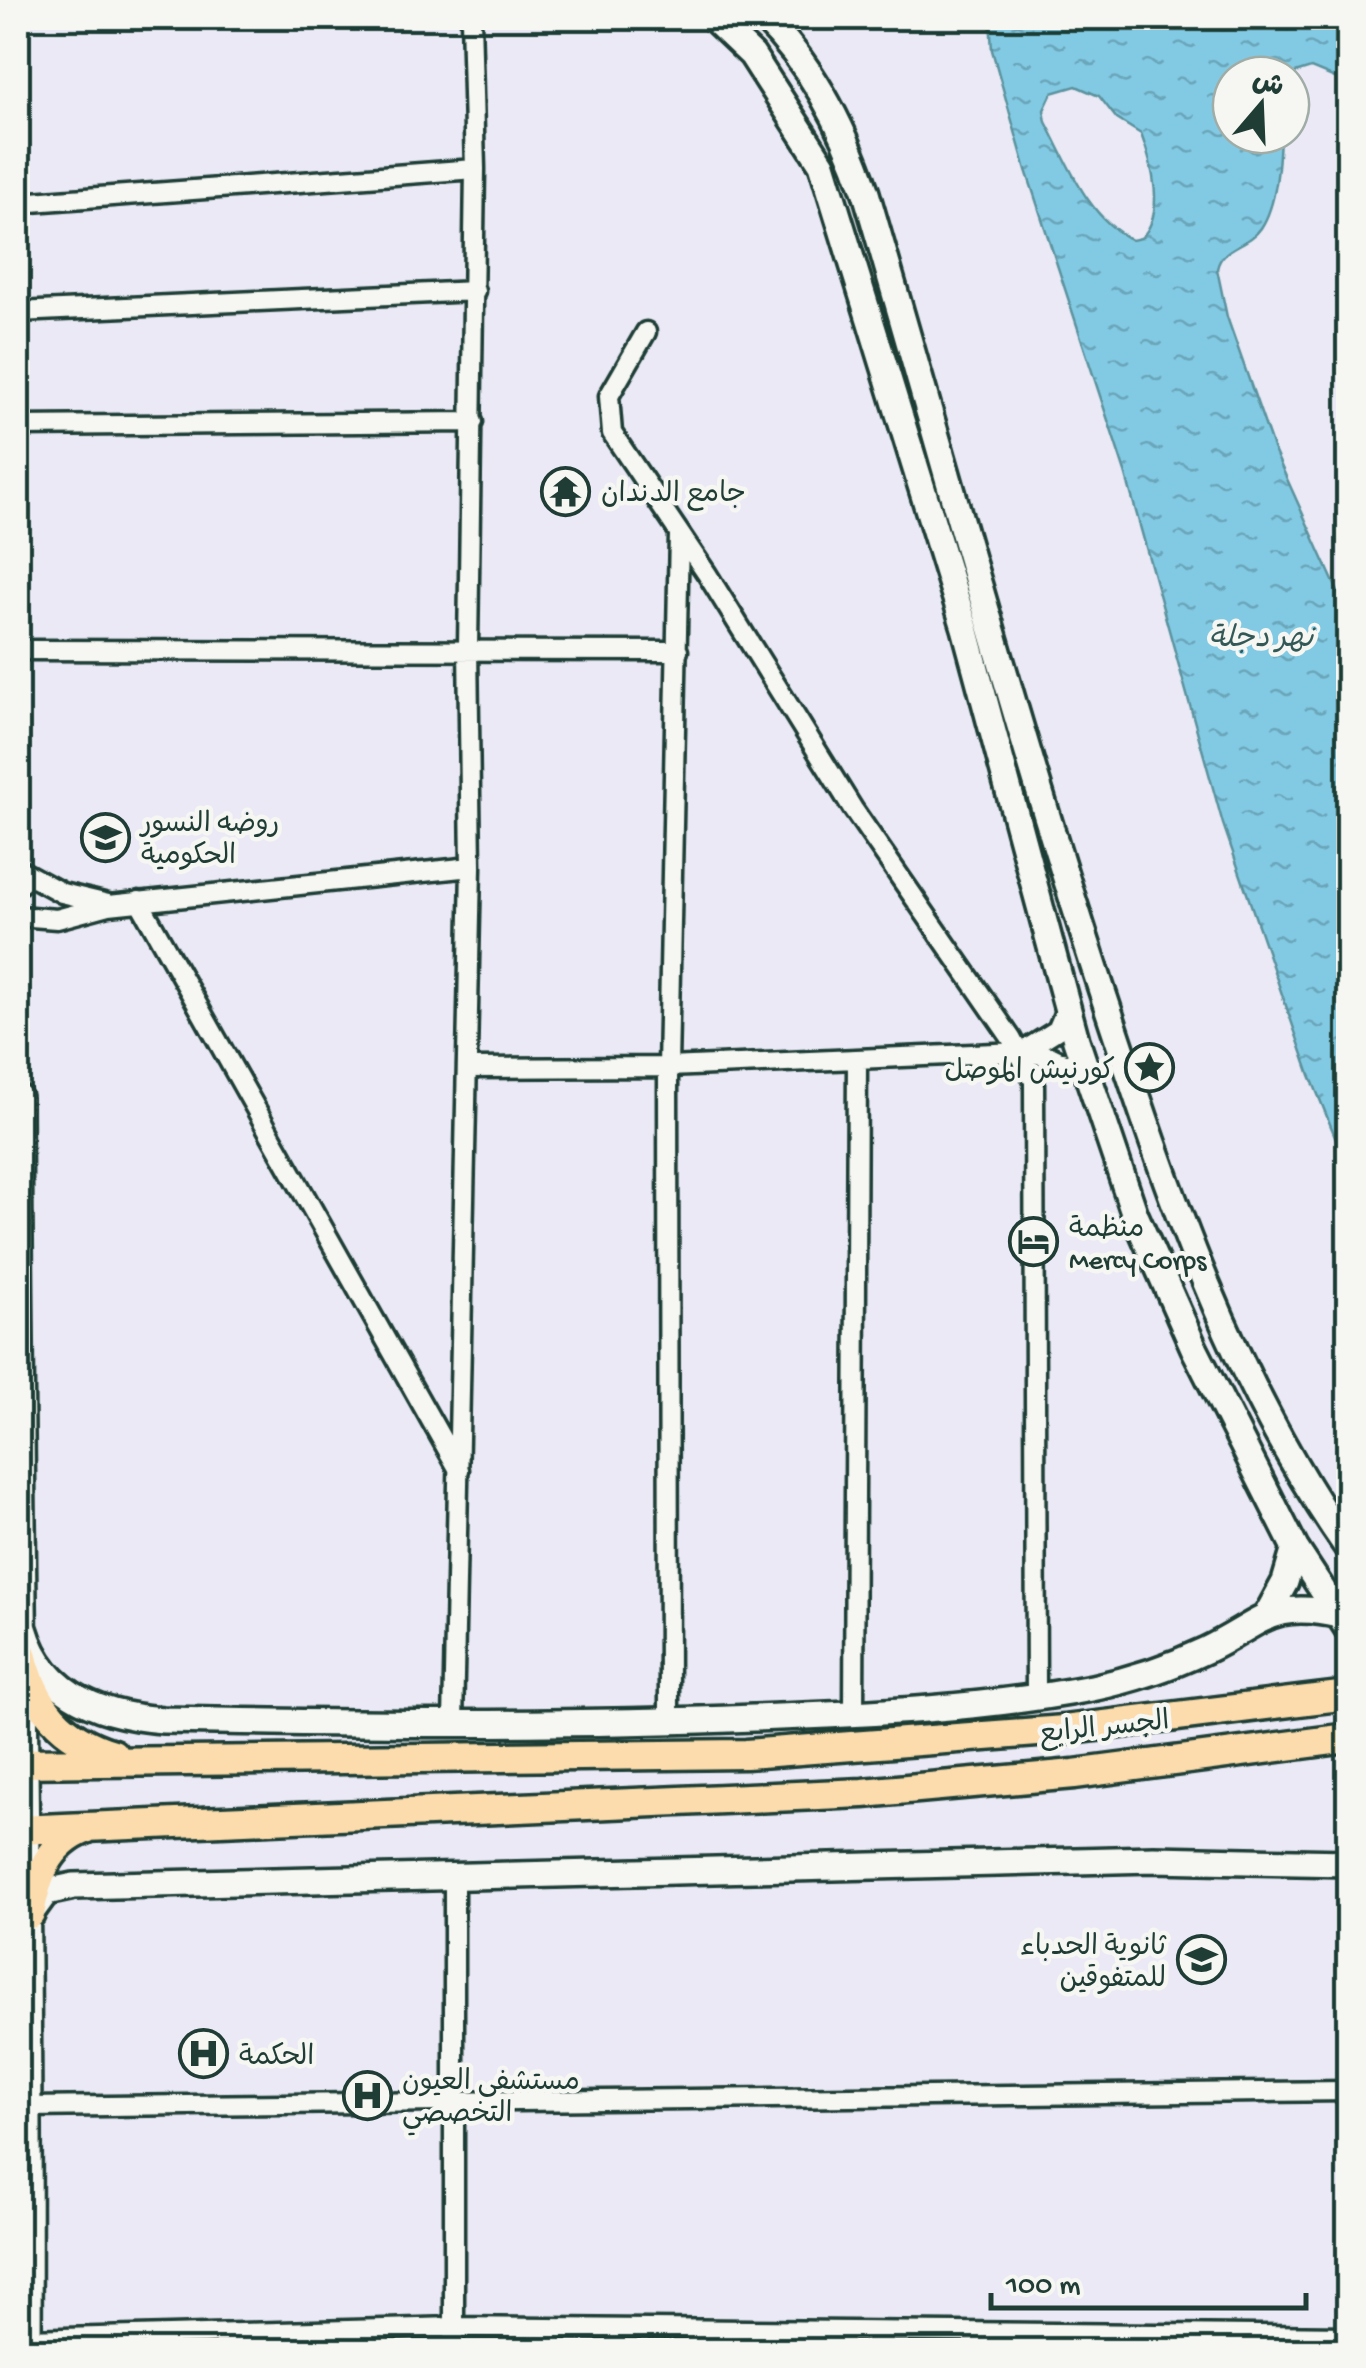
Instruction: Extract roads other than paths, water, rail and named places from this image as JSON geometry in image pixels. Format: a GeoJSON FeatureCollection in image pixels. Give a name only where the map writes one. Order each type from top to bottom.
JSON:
{"type":"FeatureCollection","features":[{"type":"Feature","properties":{"kind":"main road"},"geometry":{"type":"LineString","coordinates":[[22,1654],[29,1683],[42,1708],[64,1732],[90,1747],[154,1761]]}},
{"type":"Feature","properties":{"kind":"main road","name":"الجسر الرابع"},"geometry":{"type":"LineString","coordinates":[[154,1761],[634,1757],[858,1747],[1172,1719],[1348,1695]]}},
{"type":"Feature","properties":{"kind":"main road","name":"الجسر الرابع"},"geometry":{"type":"LineString","coordinates":[[22,1829],[862,1793],[1091,1772],[1348,1738]]}},
{"type":"Feature","properties":{"kind":"main road"},"geometry":{"type":"LineString","coordinates":[[21,1763],[154,1761]]}},
{"type":"Feature","properties":{"kind":"main road"},"geometry":{"type":"LineString","coordinates":[[30,1914],[41,1870],[53,1851],[71,1835],[104,1825]]}},
{"type":"Feature","properties":{"kind":"street"},"geometry":{"type":"LineString","coordinates":[[453,1723],[472,867],[468,648],[475,169],[470,18]]}},
{"type":"Feature","properties":{"kind":"street"},"geometry":{"type":"LineString","coordinates":[[713,18],[752,55],[822,164],[965,628],[1087,1074],[1135,1215],[1295,1548],[1344,1622]]}},
{"type":"Feature","properties":{"kind":"street"},"geometry":{"type":"LineString","coordinates":[[764,18],[804,66],[831,107],[857,166],[1077,917],[1172,1202],[1226,1334],[1315,1500],[1348,1548]]}},
{"type":"Feature","properties":{"kind":"street"},"geometry":{"type":"LineString","coordinates":[[18,203],[475,169]]}},
{"type":"Feature","properties":{"kind":"street"},"geometry":{"type":"LineString","coordinates":[[18,312],[475,292]]}},
{"type":"Feature","properties":{"kind":"street"},"geometry":{"type":"LineString","coordinates":[[646,332],[616,378],[608,415],[622,450],[853,809],[1020,1052],[1034,1081],[1036,1696]]}},
{"type":"Feature","properties":{"kind":"street"},"geometry":{"type":"LineString","coordinates":[[18,426],[473,422]]}},
{"type":"Feature","properties":{"kind":"street"},"geometry":{"type":"LineString","coordinates":[[669,1722],[668,1068],[679,534]]}},
{"type":"Feature","properties":{"kind":"street"},"geometry":{"type":"LineString","coordinates":[[18,650],[678,651]]}},
{"type":"Feature","properties":{"kind":"street"},"geometry":{"type":"LineString","coordinates":[[18,916],[57,919],[109,904],[472,867]]}},
{"type":"Feature","properties":{"kind":"street"},"geometry":{"type":"LineString","coordinates":[[18,875],[62,893],[109,904]]}},
{"type":"Feature","properties":{"kind":"street"},"geometry":{"type":"LineString","coordinates":[[139,901],[459,1470]]}},
{"type":"Feature","properties":{"kind":"street"},"geometry":{"type":"LineString","coordinates":[[1020,1052],[1046,1040],[1064,1018],[1067,1005]]}},
{"type":"Feature","properties":{"kind":"street"},"geometry":{"type":"LineString","coordinates":[[468,1068],[668,1068],[1020,1052],[1050,1056],[1087,1074]]}},
{"type":"Feature","properties":{"kind":"street"},"geometry":{"type":"LineString","coordinates":[[854,1714],[857,1059]]}},
{"type":"Feature","properties":{"kind":"street"},"geometry":{"type":"LineString","coordinates":[[18,1097],[21,1763],[30,1914],[28,2345],[454,2327],[1348,2336]]}},
{"type":"Feature","properties":{"kind":"street"},"geometry":{"type":"LineString","coordinates":[[1268,1612],[1285,1582],[1295,1548]]}},
{"type":"Feature","properties":{"kind":"street"},"geometry":{"type":"LineString","coordinates":[[21,1616],[35,1660],[54,1683],[77,1701],[116,1714],[164,1720],[453,1723],[669,1722],[854,1714],[1036,1696],[1115,1683],[1173,1664],[1208,1649],[1268,1612],[1296,1609],[1344,1622]]}},
{"type":"Feature","properties":{"kind":"street"},"geometry":{"type":"LineString","coordinates":[[30,1914],[37,1900],[57,1887],[1154,1860],[1348,1863]]}},
{"type":"Feature","properties":{"kind":"street"},"geometry":{"type":"LineString","coordinates":[[454,1880],[454,2350]]}},
{"type":"Feature","properties":{"kind":"street"},"geometry":{"type":"LineString","coordinates":[[29,2107],[1348,2091]]}},
{"type":"Feature","properties":{"kind":"street"},"geometry":{"type":"LineString","coordinates":[[836,2331],[836,2350]]}},
{"type":"Feature","properties":{"kind":"water","name":"نهر دجلة"},"geometry":{"type":"Polygon","coordinates":[[[990,18],[1348,18],[1348,92],[1340,80],[1311,68],[1311,55],[1211,55],[1211,155],[1279,155],[1274,195],[1261,228],[1224,255],[1217,269],[1227,317],[1273,448],[1348,614],[1348,1168],[1310,1075],[1223,824],[1125,472],[1026,170],[992,50],[990,18]],[[1076,86],[1052,93],[1044,110],[1071,172],[1091,204],[1116,230],[1132,240],[1141,238],[1149,228],[1154,188],[1141,134],[1117,119],[1099,96],[1076,86]]]}},
{"type":"Feature","properties":{"kind":"place","name":"جامع الدندان"},"geometry":{"type":"Point","coordinates":[566,491]}},
{"type":"Feature","properties":{"kind":"place","name":"روضه النسور الحكومية"},"geometry":{"type":"Point","coordinates":[106,837]}},
{"type":"Feature","properties":{"kind":"place","name":"كورنيش الموصل"},"geometry":{"type":"Point","coordinates":[1150,1068]}},
{"type":"Feature","properties":{"kind":"place","name":"منظمة Mercy Corps"},"geometry":{"type":"Point","coordinates":[1034,1242]}},
{"type":"Feature","properties":{"kind":"place","name":"ثانوية الحدباء للمتفوقين"},"geometry":{"type":"Point","coordinates":[1201,1960]}},
{"type":"Feature","properties":{"kind":"place","name":"الحكمة"},"geometry":{"type":"Point","coordinates":[204,2054]}},
{"type":"Feature","properties":{"kind":"place","name":"مستشفى العيون التخصصي"},"geometry":{"type":"Point","coordinates":[367,2095]}}]}
